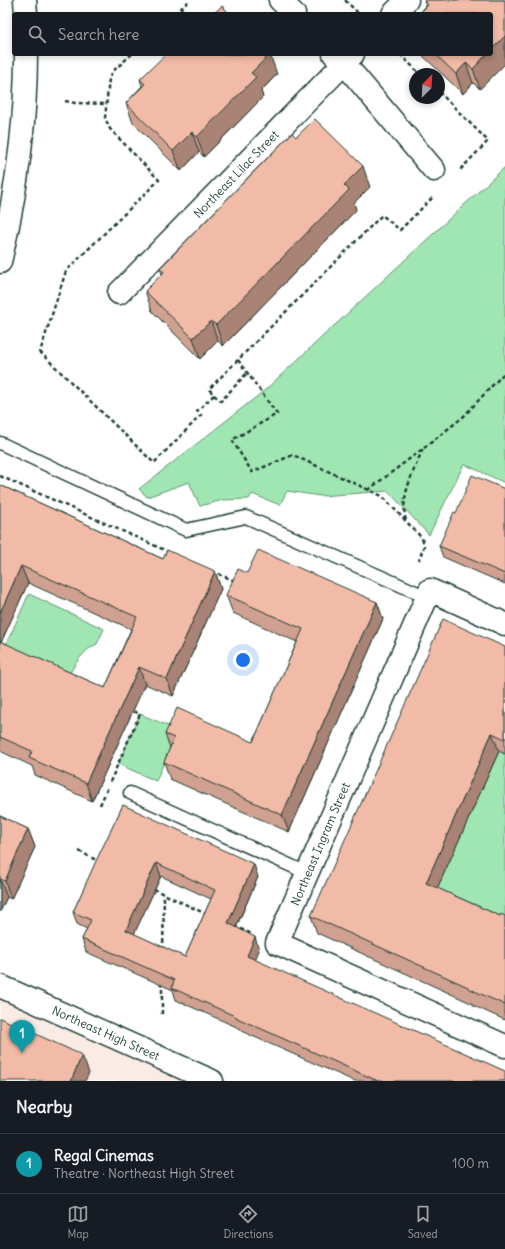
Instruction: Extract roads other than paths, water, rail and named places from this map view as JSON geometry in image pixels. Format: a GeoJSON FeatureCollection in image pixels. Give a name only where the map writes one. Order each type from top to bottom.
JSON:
{"type":"FeatureCollection","features":[{"type":"Feature","properties":{"kind":"street"},"geometry":{"type":"LineString","coordinates":[[25,0],[26,12]]}},
{"type":"Feature","properties":{"kind":"street"},"geometry":{"type":"LineString","coordinates":[[280,0],[292,12]]}},
{"type":"Feature","properties":{"kind":"street"},"geometry":{"type":"LineString","coordinates":[[395,12],[407,0]]}},
{"type":"Feature","properties":{"kind":"street"},"geometry":{"type":"LineString","coordinates":[[0,262],[8,227],[17,168],[23,113],[26,56]]}},
{"type":"Feature","properties":{"kind":"street"},"geometry":{"type":"LineString","coordinates":[[344,57],[434,170]]}},
{"type":"Feature","properties":{"kind":"street","name":"Northeast Lilac Street"},"geometry":{"type":"LineString","coordinates":[[119,293],[344,57]]}},
{"type":"Feature","properties":{"kind":"street"},"geometry":{"type":"LineString","coordinates":[[427,597],[430,590],[505,624]]}},
{"type":"Feature","properties":{"kind":"street","name":"Northeast Ingram Street"},"geometry":{"type":"LineString","coordinates":[[427,597],[277,943],[505,1046]]}},
{"type":"Feature","properties":{"kind":"street","name":"Northeast High Street"},"geometry":{"type":"LineString","coordinates":[[0,986],[212,1081]]}},
{"type":"Feature","properties":{"kind":"lane"},"geometry":{"type":"LineString","coordinates":[[0,443],[186,530],[246,517],[427,597]]}},
{"type":"Feature","properties":{"kind":"lane"},"geometry":{"type":"LineString","coordinates":[[130,793],[307,874]]}},
{"type":"Feature","properties":{"kind":"place","name":"Regal Cinemas"},"geometry":{"type":"Point","coordinates":[22,1053]}}]}
